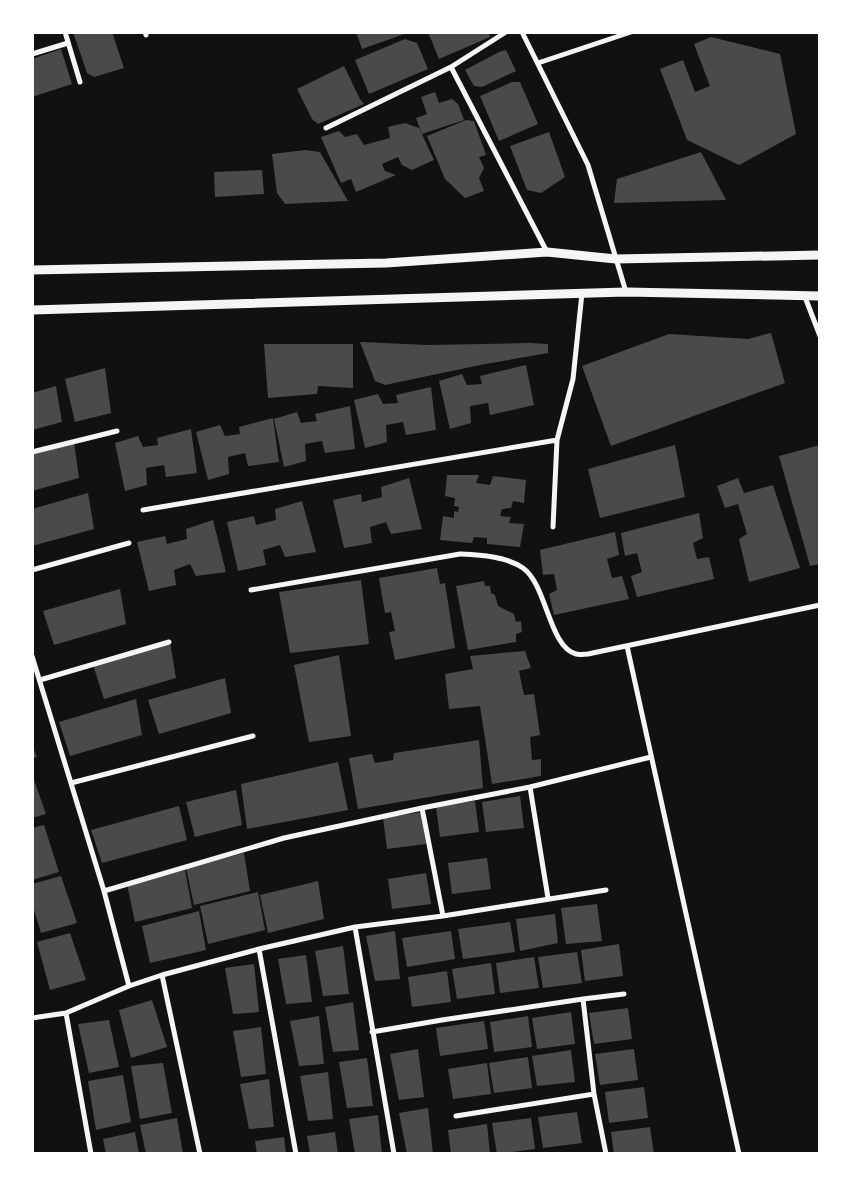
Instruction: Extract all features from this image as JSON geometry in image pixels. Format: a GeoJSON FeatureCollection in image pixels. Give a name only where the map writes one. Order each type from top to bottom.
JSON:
{"type":"FeatureCollection","features":[{"type":"Feature","properties":{"kind":"street"},"geometry":{"type":"LineString","coordinates":[[64,32],[80,82]]}},
{"type":"Feature","properties":{"kind":"street"},"geometry":{"type":"LineString","coordinates":[[326,128],[451,67],[506,32]]}},
{"type":"Feature","properties":{"kind":"street"},"geometry":{"type":"LineString","coordinates":[[522,32],[588,165],[626,292]]}},
{"type":"Feature","properties":{"kind":"street"},"geometry":{"type":"LineString","coordinates":[[538,63],[631,32]]}},
{"type":"Feature","properties":{"kind":"street"},"geometry":{"type":"LineString","coordinates":[[32,54],[68,44]]}},
{"type":"Feature","properties":{"kind":"street"},"geometry":{"type":"LineString","coordinates":[[451,67],[547,252]]}},
{"type":"Feature","properties":{"kind":"street"},"geometry":{"type":"LineString","coordinates":[[32,270],[386,263],[547,252],[616,259],[820,255]]}},
{"type":"Feature","properties":{"kind":"street"},"geometry":{"type":"LineString","coordinates":[[32,310],[626,292],[820,296]]}},
{"type":"Feature","properties":{"kind":"street"},"geometry":{"type":"LineString","coordinates":[[553,526],[557,440],[573,379],[582,293]]}},
{"type":"Feature","properties":{"kind":"street"},"geometry":{"type":"LineString","coordinates":[[805,297],[820,336]]}},
{"type":"Feature","properties":{"kind":"street"},"geometry":{"type":"LineString","coordinates":[[32,452],[117,431]]}},
{"type":"Feature","properties":{"kind":"street"},"geometry":{"type":"LineString","coordinates":[[143,510],[557,440]]}},
{"type":"Feature","properties":{"kind":"street"},"geometry":{"type":"LineString","coordinates":[[32,570],[129,543]]}},
{"type":"Feature","properties":{"kind":"street"},"geometry":{"type":"LineString","coordinates":[[251,590],[460,554],[504,559],[524,569],[537,586],[560,641],[567,649],[576,654],[588,654],[820,605]]}},
{"type":"Feature","properties":{"kind":"street"},"geometry":{"type":"LineString","coordinates":[[40,680],[169,642]]}},
{"type":"Feature","properties":{"kind":"street"},"geometry":{"type":"LineString","coordinates":[[627,646],[739,1154]]}},
{"type":"Feature","properties":{"kind":"street"},"geometry":{"type":"LineString","coordinates":[[32,656],[104,891],[129,986]]}},
{"type":"Feature","properties":{"kind":"street"},"geometry":{"type":"LineString","coordinates":[[71,783],[252,736]]}},
{"type":"Feature","properties":{"kind":"street"},"geometry":{"type":"LineString","coordinates":[[104,891],[284,838],[530,786],[651,757]]}},
{"type":"Feature","properties":{"kind":"street"},"geometry":{"type":"LineString","coordinates":[[530,786],[548,898]]}},
{"type":"Feature","properties":{"kind":"street"},"geometry":{"type":"LineString","coordinates":[[422,808],[443,916]]}},
{"type":"Feature","properties":{"kind":"street"},"geometry":{"type":"LineString","coordinates":[[32,1018],[66,1013],[129,986],[162,975],[259,949],[355,927],[443,916],[606,890]]}},
{"type":"Feature","properties":{"kind":"street"},"geometry":{"type":"LineString","coordinates":[[355,927],[394,1154]]}},
{"type":"Feature","properties":{"kind":"street"},"geometry":{"type":"LineString","coordinates":[[259,949],[296,1154]]}},
{"type":"Feature","properties":{"kind":"street"},"geometry":{"type":"LineString","coordinates":[[162,975],[200,1154]]}},
{"type":"Feature","properties":{"kind":"street"},"geometry":{"type":"LineString","coordinates":[[372,1032],[624,994]]}},
{"type":"Feature","properties":{"kind":"street"},"geometry":{"type":"LineString","coordinates":[[583,999],[594,1094],[606,1154]]}},
{"type":"Feature","properties":{"kind":"street"},"geometry":{"type":"LineString","coordinates":[[66,1013],[91,1154]]}},
{"type":"Feature","properties":{"kind":"street"},"geometry":{"type":"LineString","coordinates":[[456,1116],[594,1094]]}},
{"type":"Feature","properties":{"kind":"building"},"geometry":{"type":"Polygon","coordinates":[[[73,32],[112,32],[124,68],[94,77],[87,73],[73,32]]]}},
{"type":"Feature","properties":{"kind":"building"},"geometry":{"type":"Polygon","coordinates":[[[356,32],[407,32],[407,33],[362,49],[356,32]]]}},
{"type":"Feature","properties":{"kind":"building"},"geometry":{"type":"Polygon","coordinates":[[[428,32],[488,32],[490,37],[439,59],[428,32]]]}},
{"type":"Feature","properties":{"kind":"building"},"geometry":{"type":"Polygon","coordinates":[[[711,37],[780,54],[796,134],[739,165],[687,140],[660,69],[683,60],[695,92],[710,86],[694,44],[711,37]]]}},
{"type":"Feature","properties":{"kind":"building"},"geometry":{"type":"Polygon","coordinates":[[[405,39],[417,43],[428,69],[369,94],[355,60],[405,39]]]}},
{"type":"Feature","properties":{"kind":"building"},"geometry":{"type":"Polygon","coordinates":[[[61,49],[72,84],[32,97],[32,59],[61,49]]]}},
{"type":"Feature","properties":{"kind":"building"},"geometry":{"type":"Polygon","coordinates":[[[506,50],[516,71],[482,87],[474,86],[465,70],[506,50]]]}},
{"type":"Feature","properties":{"kind":"building"},"geometry":{"type":"Polygon","coordinates":[[[344,66],[364,104],[318,124],[312,119],[297,89],[344,66]]]}},
{"type":"Feature","properties":{"kind":"building"},"geometry":{"type":"Polygon","coordinates":[[[512,82],[520,82],[538,124],[499,141],[480,96],[512,82]]]}},
{"type":"Feature","properties":{"kind":"building"},"geometry":{"type":"Polygon","coordinates":[[[435,92],[439,103],[452,99],[458,104],[464,120],[422,134],[416,118],[427,114],[421,97],[435,92]]]}},
{"type":"Feature","properties":{"kind":"building"},"geometry":{"type":"Polygon","coordinates":[[[466,120],[474,121],[486,155],[479,157],[484,168],[479,178],[484,191],[465,198],[445,179],[427,136],[466,120]]]}},
{"type":"Feature","properties":{"kind":"building"},"geometry":{"type":"Polygon","coordinates":[[[405,123],[419,128],[434,160],[412,170],[402,165],[398,157],[382,164],[385,171],[396,175],[356,192],[351,179],[341,183],[321,137],[339,131],[345,137],[357,134],[364,145],[390,138],[388,127],[405,123]]]}},
{"type":"Feature","properties":{"kind":"building"},"geometry":{"type":"Polygon","coordinates":[[[549,132],[565,177],[541,193],[527,190],[510,146],[549,132]]]}},
{"type":"Feature","properties":{"kind":"building"},"geometry":{"type":"Polygon","coordinates":[[[305,150],[320,152],[348,201],[285,204],[277,193],[272,154],[305,150]]]}},
{"type":"Feature","properties":{"kind":"building"},"geometry":{"type":"Polygon","coordinates":[[[701,152],[726,200],[614,203],[617,179],[701,152]]]}},
{"type":"Feature","properties":{"kind":"building"},"geometry":{"type":"Polygon","coordinates":[[[262,170],[264,194],[215,197],[214,172],[262,170]]]}},
{"type":"Feature","properties":{"kind":"building"},"geometry":{"type":"Polygon","coordinates":[[[771,333],[785,383],[611,446],[582,366],[669,334],[748,339],[771,333]]]}},
{"type":"Feature","properties":{"kind":"building"},"geometry":{"type":"Polygon","coordinates":[[[360,342],[428,345],[548,344],[548,353],[385,385],[375,381],[360,342]]]}},
{"type":"Feature","properties":{"kind":"building"},"geometry":{"type":"Polygon","coordinates":[[[264,344],[353,344],[353,388],[318,386],[317,394],[268,398],[264,344]]]}},
{"type":"Feature","properties":{"kind":"building"},"geometry":{"type":"Polygon","coordinates":[[[526,365],[534,405],[490,415],[488,403],[470,406],[471,423],[450,429],[439,381],[462,374],[467,385],[482,384],[480,376],[526,365]]]}},
{"type":"Feature","properties":{"kind":"building"},"geometry":{"type":"Polygon","coordinates":[[[105,368],[111,413],[75,422],[65,379],[105,368]]]}},
{"type":"Feature","properties":{"kind":"building"},"geometry":{"type":"Polygon","coordinates":[[[56,386],[62,422],[32,430],[32,393],[56,386]]]}},
{"type":"Feature","properties":{"kind":"building"},"geometry":{"type":"Polygon","coordinates":[[[431,387],[436,430],[406,435],[403,422],[386,425],[387,442],[365,448],[354,400],[378,394],[383,404],[398,403],[396,395],[431,387]]]}},
{"type":"Feature","properties":{"kind":"building"},"geometry":{"type":"Polygon","coordinates":[[[350,406],[355,449],[325,453],[322,441],[305,444],[306,461],[284,467],[274,419],[297,412],[301,423],[317,421],[315,414],[350,406]]]}},
{"type":"Feature","properties":{"kind":"building"},"geometry":{"type":"Polygon","coordinates":[[[273,418],[279,462],[248,466],[245,453],[228,457],[229,474],[208,480],[196,432],[220,425],[225,436],[240,434],[239,427],[273,418]]]}},
{"type":"Feature","properties":{"kind":"building"},"geometry":{"type":"Polygon","coordinates":[[[191,429],[197,473],[166,477],[164,465],[146,468],[147,485],[125,491],[115,443],[138,436],[143,447],[158,445],[157,438],[191,429]]]}},
{"type":"Feature","properties":{"kind":"building"},"geometry":{"type":"Polygon","coordinates":[[[74,442],[79,478],[32,491],[32,454],[74,442]]]}},
{"type":"Feature","properties":{"kind":"building"},"geometry":{"type":"Polygon","coordinates":[[[675,445],[685,497],[600,518],[588,469],[675,445]]]}},
{"type":"Feature","properties":{"kind":"building"},"geometry":{"type":"Polygon","coordinates":[[[820,445],[820,564],[810,566],[779,456],[820,445]]]}},
{"type":"Feature","properties":{"kind":"building"},"geometry":{"type":"Polygon","coordinates":[[[447,475],[479,475],[476,483],[490,485],[493,476],[526,480],[524,503],[513,501],[511,508],[502,509],[500,516],[511,517],[509,523],[524,524],[520,547],[487,544],[487,538],[474,537],[472,543],[440,540],[443,516],[454,518],[454,511],[458,512],[459,507],[454,506],[455,498],[445,496],[447,475]]]}},
{"type":"Feature","properties":{"kind":"building"},"geometry":{"type":"Polygon","coordinates":[[[409,478],[422,529],[391,534],[386,522],[370,527],[372,543],[344,548],[333,500],[361,494],[362,502],[382,497],[381,487],[409,478]]]}},
{"type":"Feature","properties":{"kind":"building"},"geometry":{"type":"Polygon","coordinates":[[[738,478],[744,493],[773,485],[800,568],[749,582],[739,539],[747,534],[738,504],[725,508],[717,486],[738,478]]]}},
{"type":"Feature","properties":{"kind":"building"},"geometry":{"type":"Polygon","coordinates":[[[88,493],[94,529],[32,546],[32,509],[88,493]]]}},
{"type":"Feature","properties":{"kind":"building"},"geometry":{"type":"Polygon","coordinates":[[[302,501],[316,552],[285,557],[280,545],[263,550],[266,565],[238,571],[227,522],[254,516],[256,525],[276,520],[275,509],[302,501]]]}},
{"type":"Feature","properties":{"kind":"building"},"geometry":{"type":"Polygon","coordinates":[[[699,513],[703,538],[693,543],[697,559],[709,557],[714,579],[637,597],[631,576],[642,572],[637,553],[625,556],[621,533],[699,513]]]}},
{"type":"Feature","properties":{"kind":"building"},"geometry":{"type":"Polygon","coordinates":[[[213,520],[226,572],[196,576],[190,564],[174,570],[176,585],[149,591],[137,542],[165,536],[167,544],[187,539],[186,529],[213,520]]]}},
{"type":"Feature","properties":{"kind":"building"},"geometry":{"type":"Polygon","coordinates":[[[615,532],[619,555],[607,559],[612,578],[622,576],[629,599],[554,615],[549,594],[557,590],[554,574],[543,575],[540,550],[615,532]]]}},
{"type":"Feature","properties":{"kind":"building"},"geometry":{"type":"Polygon","coordinates":[[[437,568],[440,584],[445,583],[455,648],[395,660],[389,632],[395,631],[391,612],[385,613],[379,578],[437,568]]]}},
{"type":"Feature","properties":{"kind":"building"},"geometry":{"type":"Polygon","coordinates":[[[361,580],[369,644],[290,653],[279,592],[361,580]]]}},
{"type":"Feature","properties":{"kind":"building"},"geometry":{"type":"Polygon","coordinates":[[[484,581],[485,586],[490,586],[491,593],[495,595],[498,606],[514,614],[516,622],[521,621],[522,632],[516,634],[516,642],[468,650],[456,586],[484,581]]]}},
{"type":"Feature","properties":{"kind":"building"},"geometry":{"type":"Polygon","coordinates":[[[120,589],[126,624],[54,645],[43,611],[120,589]]]}},
{"type":"Feature","properties":{"kind":"building"},"geometry":{"type":"Polygon","coordinates":[[[170,642],[176,678],[104,699],[93,665],[170,642]]]}},
{"type":"Feature","properties":{"kind":"building"},"geometry":{"type":"Polygon","coordinates":[[[525,651],[531,668],[519,671],[524,695],[534,694],[540,735],[530,737],[532,760],[541,759],[541,776],[492,784],[480,706],[449,709],[445,674],[473,669],[470,656],[525,651]]]}},
{"type":"Feature","properties":{"kind":"building"},"geometry":{"type":"Polygon","coordinates":[[[339,655],[351,736],[309,742],[294,665],[339,655]]]}},
{"type":"Feature","properties":{"kind":"building"},"geometry":{"type":"Polygon","coordinates":[[[225,678],[231,713],[159,734],[148,700],[225,678]]]}},
{"type":"Feature","properties":{"kind":"building"},"geometry":{"type":"Polygon","coordinates":[[[136,699],[142,735],[70,756],[59,722],[136,699]]]}},
{"type":"Feature","properties":{"kind":"building"},"geometry":{"type":"Polygon","coordinates":[[[479,740],[483,788],[358,809],[349,758],[372,754],[375,763],[393,760],[394,753],[479,740]]]}},
{"type":"Feature","properties":{"kind":"building"},"geometry":{"type":"Polygon","coordinates":[[[32,745],[37,757],[32,758],[32,745]]]}},
{"type":"Feature","properties":{"kind":"building"},"geometry":{"type":"Polygon","coordinates":[[[338,762],[348,810],[247,829],[241,784],[338,762]]]}},
{"type":"Feature","properties":{"kind":"building"},"geometry":{"type":"Polygon","coordinates":[[[32,774],[46,814],[32,818],[32,774]]]}},
{"type":"Feature","properties":{"kind":"building"},"geometry":{"type":"Polygon","coordinates":[[[236,790],[242,825],[195,837],[186,802],[236,790]]]}},
{"type":"Feature","properties":{"kind":"building"},"geometry":{"type":"Polygon","coordinates":[[[520,796],[524,828],[486,832],[482,802],[520,796]]]}},
{"type":"Feature","properties":{"kind":"building"},"geometry":{"type":"Polygon","coordinates":[[[475,801],[479,832],[440,837],[436,807],[475,801]]]}},
{"type":"Feature","properties":{"kind":"building"},"geometry":{"type":"Polygon","coordinates":[[[179,806],[187,840],[102,863],[91,830],[179,806]]]}},
{"type":"Feature","properties":{"kind":"building"},"geometry":{"type":"Polygon","coordinates":[[[422,812],[426,844],[387,849],[383,818],[422,812]]]}},
{"type":"Feature","properties":{"kind":"building"},"geometry":{"type":"Polygon","coordinates":[[[44,825],[59,872],[32,880],[32,828],[44,825]]]}},
{"type":"Feature","properties":{"kind":"building"},"geometry":{"type":"Polygon","coordinates":[[[244,853],[250,891],[194,905],[186,868],[244,853]]]}},
{"type":"Feature","properties":{"kind":"building"},"geometry":{"type":"Polygon","coordinates":[[[487,858],[491,889],[452,894],[448,863],[487,858]]]}},
{"type":"Feature","properties":{"kind":"building"},"geometry":{"type":"Polygon","coordinates":[[[185,870],[192,908],[135,922],[127,884],[185,870]]]}},
{"type":"Feature","properties":{"kind":"building"},"geometry":{"type":"Polygon","coordinates":[[[426,873],[431,904],[392,909],[388,879],[426,873]]]}},
{"type":"Feature","properties":{"kind":"building"},"geometry":{"type":"Polygon","coordinates":[[[61,876],[77,923],[41,933],[32,903],[32,884],[61,876]]]}},
{"type":"Feature","properties":{"kind":"building"},"geometry":{"type":"Polygon","coordinates":[[[318,881],[324,919],[268,933],[260,895],[318,881]]]}},
{"type":"Feature","properties":{"kind":"building"},"geometry":{"type":"Polygon","coordinates":[[[258,892],[265,930],[208,944],[200,906],[258,892]]]}},
{"type":"Feature","properties":{"kind":"building"},"geometry":{"type":"Polygon","coordinates":[[[597,904],[602,941],[566,944],[561,908],[597,904]]]}},
{"type":"Feature","properties":{"kind":"building"},"geometry":{"type":"Polygon","coordinates":[[[199,911],[206,950],[150,963],[142,926],[199,911]]]}},
{"type":"Feature","properties":{"kind":"building"},"geometry":{"type":"Polygon","coordinates":[[[555,914],[558,943],[520,951],[516,919],[555,914]]]}},
{"type":"Feature","properties":{"kind":"building"},"geometry":{"type":"Polygon","coordinates":[[[510,922],[515,952],[463,959],[458,929],[510,922]]]}},
{"type":"Feature","properties":{"kind":"building"},"geometry":{"type":"Polygon","coordinates":[[[395,931],[400,979],[375,981],[366,936],[395,931]]]}},
{"type":"Feature","properties":{"kind":"building"},"geometry":{"type":"Polygon","coordinates":[[[451,931],[455,959],[407,967],[402,938],[451,931]]]}},
{"type":"Feature","properties":{"kind":"building"},"geometry":{"type":"Polygon","coordinates":[[[70,933],[86,980],[50,990],[37,942],[70,933]]]}},
{"type":"Feature","properties":{"kind":"building"},"geometry":{"type":"Polygon","coordinates":[[[619,944],[623,976],[585,981],[581,950],[619,944]]]}},
{"type":"Feature","properties":{"kind":"building"},"geometry":{"type":"Polygon","coordinates":[[[343,946],[349,994],[323,996],[315,951],[343,946]]]}},
{"type":"Feature","properties":{"kind":"building"},"geometry":{"type":"Polygon","coordinates":[[[577,952],[582,983],[543,988],[538,957],[577,952]]]}},
{"type":"Feature","properties":{"kind":"building"},"geometry":{"type":"Polygon","coordinates":[[[306,955],[312,1002],[286,1004],[278,959],[306,955]]]}},
{"type":"Feature","properties":{"kind":"building"},"geometry":{"type":"Polygon","coordinates":[[[534,957],[539,988],[500,993],[496,963],[534,957]]]}},
{"type":"Feature","properties":{"kind":"building"},"geometry":{"type":"Polygon","coordinates":[[[491,963],[495,994],[457,999],[452,969],[491,963]]]}},
{"type":"Feature","properties":{"kind":"building"},"geometry":{"type":"Polygon","coordinates":[[[254,964],[259,1012],[233,1014],[225,968],[254,964]]]}},
{"type":"Feature","properties":{"kind":"building"},"geometry":{"type":"Polygon","coordinates":[[[447,971],[451,1002],[412,1007],[408,977],[447,971]]]}},
{"type":"Feature","properties":{"kind":"building"},"geometry":{"type":"Polygon","coordinates":[[[152,1000],[167,1047],[131,1058],[119,1010],[152,1000]]]}},
{"type":"Feature","properties":{"kind":"building"},"geometry":{"type":"Polygon","coordinates":[[[353,1002],[359,1050],[333,1052],[325,1007],[353,1002]]]}},
{"type":"Feature","properties":{"kind":"building"},"geometry":{"type":"Polygon","coordinates":[[[628,1008],[632,1039],[594,1044],[589,1013],[628,1008]]]}},
{"type":"Feature","properties":{"kind":"building"},"geometry":{"type":"Polygon","coordinates":[[[571,1012],[575,1044],[537,1049],[532,1018],[571,1012]]]}},
{"type":"Feature","properties":{"kind":"building"},"geometry":{"type":"Polygon","coordinates":[[[319,1016],[324,1064],[299,1066],[290,1021],[319,1016]]]}},
{"type":"Feature","properties":{"kind":"building"},"geometry":{"type":"Polygon","coordinates":[[[528,1016],[532,1047],[494,1052],[490,1022],[528,1016]]]}},
{"type":"Feature","properties":{"kind":"building"},"geometry":{"type":"Polygon","coordinates":[[[109,1020],[119,1067],[89,1073],[78,1024],[109,1020]]]}},
{"type":"Feature","properties":{"kind":"building"},"geometry":{"type":"Polygon","coordinates":[[[484,1021],[488,1049],[440,1056],[436,1028],[484,1021]]]}},
{"type":"Feature","properties":{"kind":"building"},"geometry":{"type":"Polygon","coordinates":[[[261,1027],[266,1074],[241,1077],[233,1031],[261,1027]]]}},
{"type":"Feature","properties":{"kind":"building"},"geometry":{"type":"Polygon","coordinates":[[[418,1049],[424,1097],[399,1100],[390,1054],[418,1049]]]}},
{"type":"Feature","properties":{"kind":"building"},"geometry":{"type":"Polygon","coordinates":[[[634,1049],[638,1080],[600,1085],[595,1054],[634,1049]]]}},
{"type":"Feature","properties":{"kind":"building"},"geometry":{"type":"Polygon","coordinates":[[[571,1050],[575,1082],[537,1086],[532,1056],[571,1050]]]}},
{"type":"Feature","properties":{"kind":"building"},"geometry":{"type":"Polygon","coordinates":[[[528,1057],[532,1088],[494,1093],[489,1063],[528,1057]]]}},
{"type":"Feature","properties":{"kind":"building"},"geometry":{"type":"Polygon","coordinates":[[[367,1058],[373,1106],[347,1108],[339,1062],[367,1058]]]}},
{"type":"Feature","properties":{"kind":"building"},"geometry":{"type":"Polygon","coordinates":[[[163,1063],[172,1113],[140,1119],[131,1066],[163,1063]]]}},
{"type":"Feature","properties":{"kind":"building"},"geometry":{"type":"Polygon","coordinates":[[[487,1063],[491,1094],[453,1099],[448,1069],[487,1063]]]}},
{"type":"Feature","properties":{"kind":"building"},"geometry":{"type":"Polygon","coordinates":[[[328,1072],[333,1119],[308,1121],[300,1076],[328,1072]]]}},
{"type":"Feature","properties":{"kind":"building"},"geometry":{"type":"Polygon","coordinates":[[[123,1075],[131,1122],[96,1130],[88,1081],[123,1075]]]}},
{"type":"Feature","properties":{"kind":"building"},"geometry":{"type":"Polygon","coordinates":[[[269,1079],[274,1127],[249,1129],[240,1084],[269,1079]]]}},
{"type":"Feature","properties":{"kind":"building"},"geometry":{"type":"Polygon","coordinates":[[[644,1087],[648,1118],[609,1123],[605,1092],[644,1087]]]}},
{"type":"Feature","properties":{"kind":"building"},"geometry":{"type":"Polygon","coordinates":[[[428,1108],[433,1154],[407,1154],[399,1113],[428,1108]]]}},
{"type":"Feature","properties":{"kind":"building"},"geometry":{"type":"Polygon","coordinates":[[[577,1112],[582,1143],[543,1148],[538,1117],[577,1112]]]}},
{"type":"Feature","properties":{"kind":"building"},"geometry":{"type":"Polygon","coordinates":[[[378,1115],[382,1154],[355,1154],[349,1119],[378,1115]]]}},
{"type":"Feature","properties":{"kind":"building"},"geometry":{"type":"Polygon","coordinates":[[[177,1118],[183,1154],[146,1154],[140,1125],[177,1118]]]}},
{"type":"Feature","properties":{"kind":"building"},"geometry":{"type":"Polygon","coordinates":[[[531,1118],[535,1149],[497,1154],[492,1123],[531,1118]]]}},
{"type":"Feature","properties":{"kind":"building"},"geometry":{"type":"Polygon","coordinates":[[[487,1124],[490,1154],[451,1154],[448,1130],[487,1124]]]}},
{"type":"Feature","properties":{"kind":"building"},"geometry":{"type":"Polygon","coordinates":[[[650,1127],[654,1154],[614,1154],[611,1132],[650,1127]]]}},
{"type":"Feature","properties":{"kind":"building"},"geometry":{"type":"Polygon","coordinates":[[[135,1132],[139,1154],[106,1154],[103,1139],[135,1132]]]}},
{"type":"Feature","properties":{"kind":"building"},"geometry":{"type":"Polygon","coordinates":[[[335,1132],[338,1154],[310,1154],[307,1136],[335,1132]]]}},
{"type":"Feature","properties":{"kind":"building"},"geometry":{"type":"Polygon","coordinates":[[[284,1137],[286,1154],[257,1154],[255,1141],[284,1137]]]}}]}
